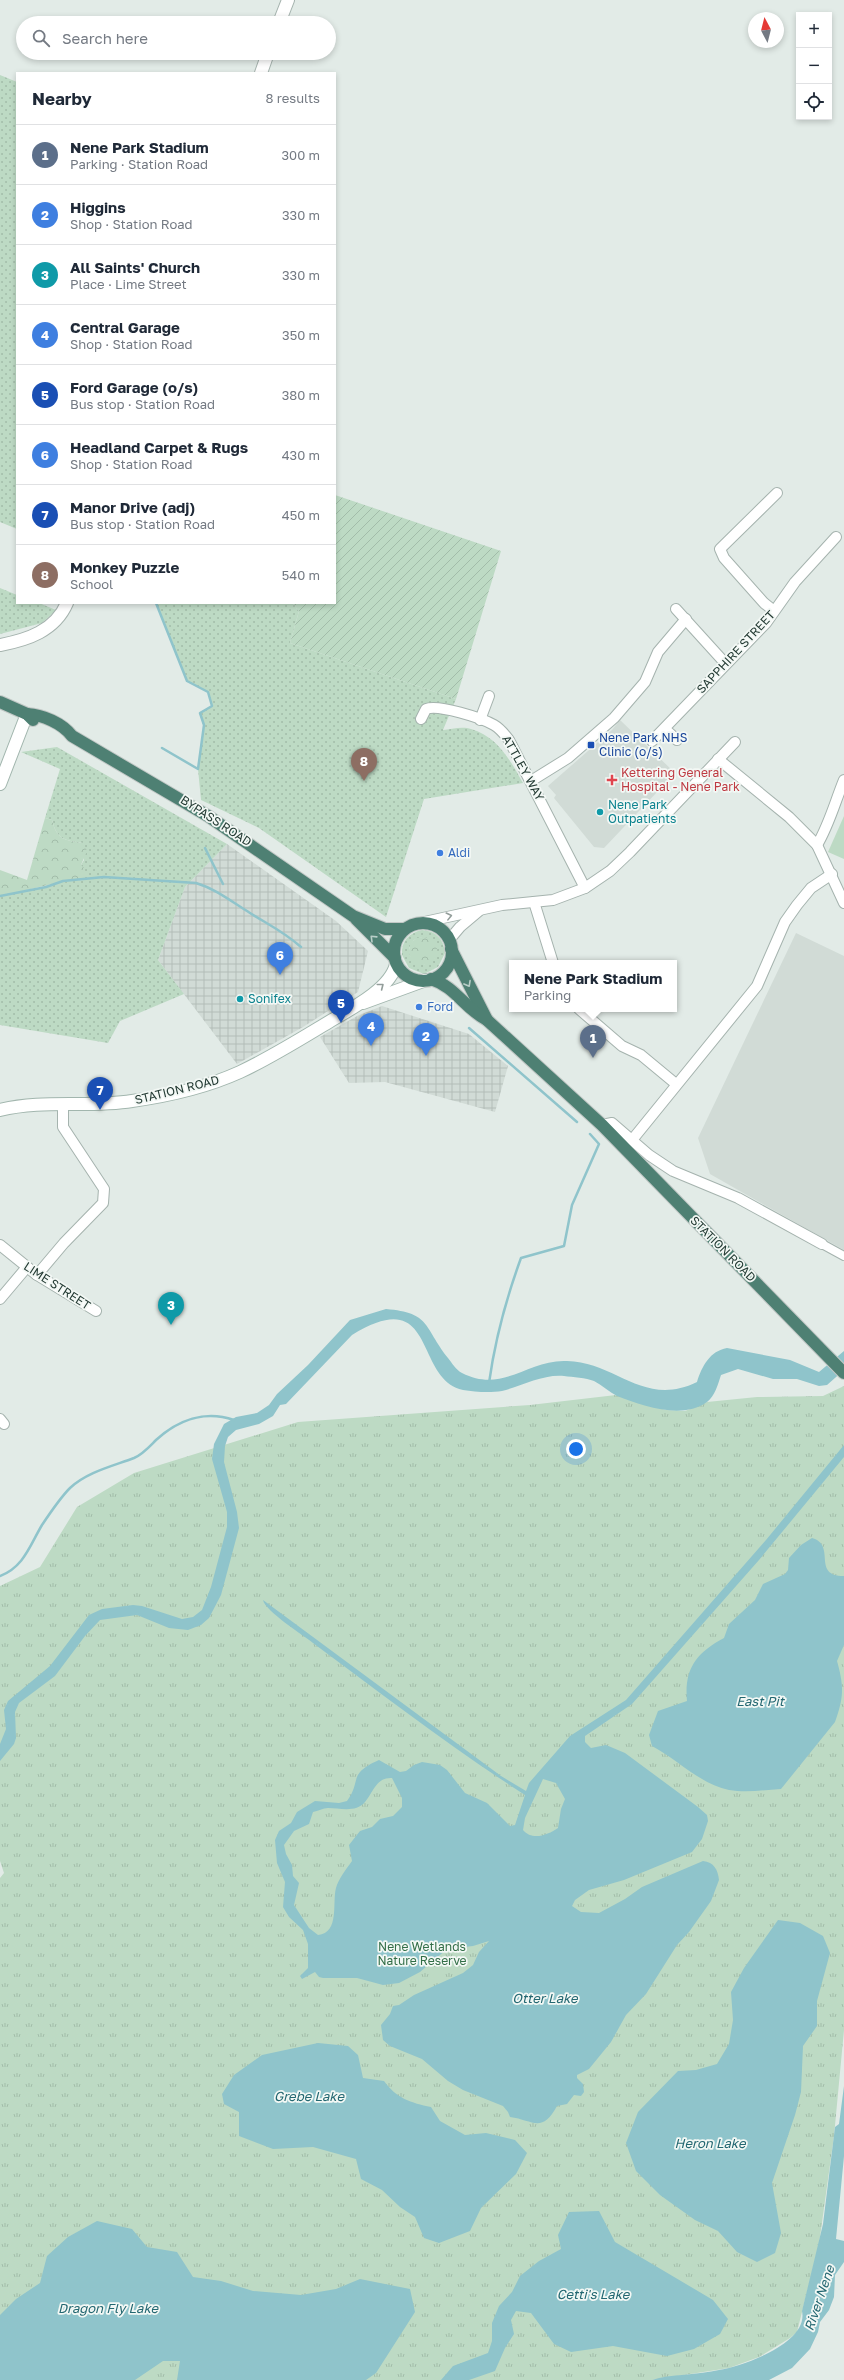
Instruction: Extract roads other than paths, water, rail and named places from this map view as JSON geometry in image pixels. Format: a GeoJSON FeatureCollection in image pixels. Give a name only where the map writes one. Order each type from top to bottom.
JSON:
{"type":"FeatureCollection","features":[{"type":"Feature","properties":{"kind":"highway","name":"BYPASS ROAD"},"geometry":{"type":"LineString","coordinates":[[0,702],[27,714],[40,715],[68,730],[72,736],[208,816],[353,916],[396,961]]}},
{"type":"Feature","properties":{"kind":"highway","name":"BYPASS ROAD"},"geometry":{"type":"LineString","coordinates":[[353,916],[385,929],[405,930]]}},
{"type":"Feature","properties":{"kind":"highway"},"geometry":{"type":"LineString","coordinates":[[420,923],[430,924],[439,929],[450,945],[451,958],[445,970],[429,980],[409,977],[396,961],[395,945],[405,930],[420,923]]}},
{"type":"Feature","properties":{"kind":"highway","name":"STATION ROAD"},"geometry":{"type":"LineString","coordinates":[[450,945],[487,1020]]}},
{"type":"Feature","properties":{"kind":"highway","name":"STATION ROAD"},"geometry":{"type":"LineString","coordinates":[[429,980],[449,986],[476,1014],[487,1020],[602,1125],[844,1373]]}},
{"type":"Feature","properties":{"kind":"main road"},"geometry":{"type":"LineString","coordinates":[[282,16],[288,0]]}},
{"type":"Feature","properties":{"kind":"main road"},"geometry":{"type":"LineString","coordinates":[[261,72],[266,60]]}},
{"type":"Feature","properties":{"kind":"main road"},"geometry":{"type":"LineString","coordinates":[[0,645],[30,637],[51,626],[64,611],[67,604]]}},
{"type":"Feature","properties":{"kind":"main road"},"geometry":{"type":"LineString","coordinates":[[0,781],[27,714]]}},
{"type":"Feature","properties":{"kind":"main road","name":"STATION ROAD"},"geometry":{"type":"LineString","coordinates":[[0,1110],[25,1106],[63,1104],[95,1105],[133,1101],[181,1091],[219,1080],[276,1053],[360,1004],[392,976],[396,961]]}},
{"type":"Feature","properties":{"kind":"main road","name":"STATION ROAD"},"geometry":{"type":"LineString","coordinates":[[360,1004],[429,980]]}},
{"type":"Feature","properties":{"kind":"street"},"geometry":{"type":"LineString","coordinates":[[774,611],[724,558],[720,549],[777,493]]}},
{"type":"Feature","properties":{"kind":"street","name":"SAPPHIRE STREET"},"geometry":{"type":"LineString","coordinates":[[652,741],[725,663],[766,623],[794,582],[836,538]]}},
{"type":"Feature","properties":{"kind":"street"},"geometry":{"type":"LineString","coordinates":[[676,609],[725,663]]}},
{"type":"Feature","properties":{"kind":"street"},"geometry":{"type":"LineString","coordinates":[[530,780],[568,758],[614,718],[645,682],[658,652],[686,619]]}},
{"type":"Feature","properties":{"kind":"street"},"geometry":{"type":"LineString","coordinates":[[480,720],[489,696]]}},
{"type":"Feature","properties":{"kind":"street","name":"ATTLEY WAY"},"geometry":{"type":"LineString","coordinates":[[421,719],[426,709],[431,707],[480,720],[502,731],[530,780],[585,888]]}},
{"type":"Feature","properties":{"kind":"street"},"geometry":{"type":"LineString","coordinates":[[665,728],[677,740]]}},
{"type":"Feature","properties":{"kind":"street"},"geometry":{"type":"LineString","coordinates":[[420,923],[502,905],[554,900],[585,888],[610,871],[630,852],[735,742]]}},
{"type":"Feature","properties":{"kind":"street"},"geometry":{"type":"LineString","coordinates":[[718,759],[789,817],[817,845],[832,874],[844,903]]}},
{"type":"Feature","properties":{"kind":"street"},"geometry":{"type":"LineString","coordinates":[[817,845],[827,829],[830,812],[844,780]]}},
{"type":"Feature","properties":{"kind":"street"},"geometry":{"type":"LineString","coordinates":[[632,1140],[757,986],[785,922],[797,905],[811,888],[832,874]]}},
{"type":"Feature","properties":{"kind":"street"},"geometry":{"type":"LineString","coordinates":[[534,902],[552,960]]}},
{"type":"Feature","properties":{"kind":"street"},"geometry":{"type":"LineString","coordinates":[[450,945],[460,927],[479,910]]}},
{"type":"Feature","properties":{"kind":"street"},"geometry":{"type":"LineString","coordinates":[[582,1012],[622,1046],[641,1055],[676,1084]]}},
{"type":"Feature","properties":{"kind":"street"},"geometry":{"type":"LineString","coordinates":[[37,1275],[64,1242],[104,1203],[104,1189],[63,1127],[63,1104]]}},
{"type":"Feature","properties":{"kind":"street","name":"STATION ROAD"},"geometry":{"type":"LineString","coordinates":[[602,1125],[612,1123],[673,1171],[738,1198],[844,1256]]}},
{"type":"Feature","properties":{"kind":"street","name":"LIME STREET"},"geometry":{"type":"LineString","coordinates":[[0,1245],[37,1275],[96,1311]]}},
{"type":"Feature","properties":{"kind":"street"},"geometry":{"type":"LineString","coordinates":[[0,1299],[27,1267]]}},
{"type":"Feature","properties":{"kind":"water"},"geometry":{"type":"Polygon","coordinates":[[[386,1309],[401,1311],[419,1318],[429,1329],[440,1347],[460,1372],[477,1378],[490,1380],[503,1378],[540,1365],[567,1361],[584,1363],[601,1368],[630,1382],[645,1387],[661,1390],[678,1389],[697,1382],[701,1370],[711,1356],[716,1352],[727,1348],[790,1360],[819,1372],[844,1351],[844,1370],[827,1385],[819,1386],[797,1379],[773,1379],[738,1369],[721,1375],[714,1393],[707,1402],[686,1410],[674,1411],[650,1407],[617,1396],[594,1381],[564,1376],[548,1377],[502,1391],[472,1391],[463,1390],[447,1382],[437,1369],[421,1338],[412,1326],[399,1320],[379,1322],[352,1335],[286,1404],[280,1405],[273,1416],[259,1424],[236,1430],[228,1437],[225,1446],[224,1462],[237,1512],[239,1528],[221,1595],[209,1618],[201,1625],[188,1630],[169,1628],[137,1615],[100,1620],[85,1636],[55,1676],[19,1703],[15,1712],[16,1738],[14,1744],[0,1761],[0,1744],[6,1729],[4,1710],[8,1701],[50,1666],[89,1615],[102,1609],[133,1605],[142,1606],[182,1619],[193,1617],[202,1610],[211,1587],[227,1527],[227,1512],[212,1459],[214,1444],[224,1424],[236,1417],[257,1413],[269,1405],[277,1394],[308,1365],[350,1320],[386,1309]]]}},
{"type":"Feature","properties":{"kind":"water","name":"Otter Lake"},"geometry":{"type":"Polygon","coordinates":[[[844,1445],[844,1457],[759,1560],[632,1704],[585,1736],[585,1742],[591,1748],[606,1745],[625,1753],[698,1807],[707,1815],[708,1821],[702,1839],[692,1852],[624,1880],[589,1890],[575,1900],[572,1906],[581,1912],[599,1913],[625,1899],[642,1887],[703,1861],[710,1863],[715,1867],[719,1880],[711,1901],[689,1932],[677,1945],[646,1994],[626,2015],[611,2042],[589,2069],[577,2075],[577,2078],[583,2084],[584,2092],[581,2096],[574,2095],[567,2104],[557,2106],[552,2115],[542,2123],[510,2117],[503,2106],[463,2090],[448,2081],[422,2059],[390,2046],[383,2040],[381,2025],[390,2014],[393,2006],[399,2005],[414,1995],[463,1973],[473,1965],[479,1952],[489,1941],[473,1946],[447,1949],[420,1972],[399,1983],[383,1985],[357,1978],[323,1978],[319,1977],[315,1972],[302,1979],[300,1976],[308,1968],[308,1944],[303,1930],[289,1917],[283,1907],[285,1882],[277,1863],[275,1840],[279,1831],[291,1823],[297,1812],[315,1801],[339,1803],[347,1801],[359,1774],[369,1765],[379,1760],[400,1772],[406,1771],[414,1765],[422,1762],[440,1765],[447,1770],[465,1793],[487,1803],[510,1826],[515,1825],[525,1795],[444,1740],[285,1623],[265,1605],[263,1600],[501,1776],[526,1791],[529,1783],[570,1736],[626,1700],[766,1540],[844,1445]],[[392,1778],[382,1780],[365,1802],[357,1808],[326,1808],[313,1812],[309,1824],[294,1831],[284,1845],[286,1854],[292,1865],[293,1876],[299,1883],[294,1905],[309,1928],[318,1935],[325,1933],[330,1929],[334,1916],[336,1888],[340,1878],[352,1861],[349,1845],[360,1831],[372,1827],[380,1819],[393,1816],[402,1807],[402,1798],[392,1778]],[[543,1779],[525,1818],[523,1830],[535,1836],[545,1835],[558,1828],[561,1809],[565,1799],[556,1783],[543,1779]]]}},
{"type":"Feature","properties":{"kind":"water","name":"East Pit"},"geometry":{"type":"Polygon","coordinates":[[[812,1538],[819,1542],[823,1547],[826,1566],[829,1571],[834,1575],[844,1576],[844,1645],[837,1661],[841,1678],[842,1692],[835,1722],[781,1789],[742,1791],[718,1787],[698,1777],[652,1746],[649,1735],[658,1711],[687,1701],[690,1671],[699,1656],[724,1638],[729,1624],[755,1600],[763,1584],[785,1574],[788,1570],[789,1558],[801,1545],[812,1538]]]}},
{"type":"Feature","properties":{"kind":"water","name":"Heron Lake"},"geometry":{"type":"Polygon","coordinates":[[[778,1920],[800,1923],[823,1936],[830,1953],[817,2001],[817,2026],[803,2046],[801,2092],[795,2115],[772,2183],[781,2233],[775,2253],[757,2262],[737,2252],[718,2231],[695,2220],[660,2195],[636,2171],[626,2143],[638,2112],[678,2071],[696,2070],[717,2064],[729,2044],[733,2020],[731,1992],[744,1968],[778,1920]]]}},
{"type":"Feature","properties":{"kind":"water","name":"Grebe Lake"},"geometry":{"type":"Polygon","coordinates":[[[318,2043],[348,2046],[358,2055],[363,2078],[384,2081],[394,2092],[404,2099],[431,2107],[440,2121],[465,2135],[486,2133],[515,2140],[527,2153],[516,2174],[481,2208],[470,2231],[439,2243],[424,2238],[415,2217],[400,2207],[382,2190],[361,2179],[356,2159],[313,2147],[273,2149],[239,2136],[239,2112],[224,2104],[222,2094],[234,2075],[262,2055],[318,2043]]]}},
{"type":"Feature","properties":{"kind":"water","name":"River Nene"},"geometry":{"type":"Polygon","coordinates":[[[844,2086],[844,2156],[836,2239],[844,2241],[844,2262],[835,2275],[834,2297],[829,2310],[820,2322],[818,2332],[810,2349],[792,2368],[769,2380],[652,2380],[711,2372],[743,2364],[772,2351],[785,2343],[795,2333],[801,2323],[802,2311],[823,2224],[835,2127],[839,2124],[844,2086]]]}},
{"type":"Feature","properties":{"kind":"water","name":"Cetti's Lake"},"geometry":{"type":"Polygon","coordinates":[[[599,2211],[615,2242],[713,2300],[728,2319],[720,2334],[694,2349],[667,2356],[613,2346],[571,2352],[554,2344],[531,2313],[516,2311],[511,2320],[514,2334],[505,2348],[495,2371],[469,2380],[441,2380],[453,2366],[488,2353],[492,2341],[492,2323],[499,2306],[512,2292],[520,2276],[539,2261],[561,2249],[558,2235],[569,2212],[599,2211]]]}},
{"type":"Feature","properties":{"kind":"water","name":"Dragon Fly Lake"},"geometry":{"type":"Polygon","coordinates":[[[97,2221],[132,2229],[147,2247],[177,2252],[193,2277],[221,2281],[253,2291],[301,2295],[336,2289],[360,2279],[410,2289],[415,2312],[376,2373],[366,2380],[177,2380],[180,2361],[163,2361],[135,2380],[0,2380],[0,2315],[16,2299],[40,2283],[47,2256],[68,2237],[97,2221]]]}},
{"type":"Feature","properties":{"kind":"waterway"},"geometry":{"type":"LineString","coordinates":[[156,604],[187,681],[208,692],[212,706],[200,713],[204,725],[198,769],[162,748]]}},
{"type":"Feature","properties":{"kind":"waterway"},"geometry":{"type":"LineString","coordinates":[[205,848],[223,884]]}},
{"type":"Feature","properties":{"kind":"waterway"},"geometry":{"type":"LineString","coordinates":[[0,896],[46,887],[63,881],[104,877],[196,883],[224,896],[282,932],[301,947]]}},
{"type":"Feature","properties":{"kind":"waterway"},"geometry":{"type":"LineString","coordinates":[[469,1028],[577,1122]]}},
{"type":"Feature","properties":{"kind":"waterway"},"geometry":{"type":"LineString","coordinates":[[489,1383],[494,1351],[521,1258],[564,1246],[572,1205],[599,1144],[590,1134]]}},
{"type":"Feature","properties":{"kind":"waterway"},"geometry":{"type":"LineString","coordinates":[[0,1576],[15,1567],[26,1555],[42,1525],[66,1492],[77,1482],[100,1470],[134,1458],[146,1450],[164,1433],[183,1422],[213,1416],[234,1420]]}},
{"type":"Feature","properties":{"kind":"place","name":"Nene Park NHS Clinic (o/s)"},"geometry":{"type":"Point","coordinates":[591,745]}},
{"type":"Feature","properties":{"kind":"place","name":"Kettering General Hospital - Nene Park"},"geometry":{"type":"Point","coordinates":[612,780]}},
{"type":"Feature","properties":{"kind":"place","name":"Monkey Puzzle"},"geometry":{"type":"Point","coordinates":[364,781]}},
{"type":"Feature","properties":{"kind":"place","name":"Nene Park Outpatients"},"geometry":{"type":"Point","coordinates":[600,812]}},
{"type":"Feature","properties":{"kind":"place","name":"Aldi"},"geometry":{"type":"Point","coordinates":[440,853]}},
{"type":"Feature","properties":{"kind":"place","name":"Headland Carpet & Rugs"},"geometry":{"type":"Point","coordinates":[280,975]}},
{"type":"Feature","properties":{"kind":"place","name":"Sonifex"},"geometry":{"type":"Point","coordinates":[240,999]}},
{"type":"Feature","properties":{"kind":"place","name":"Ford"},"geometry":{"type":"Point","coordinates":[419,1007]}},
{"type":"Feature","properties":{"kind":"place","name":"Ford Garage (o/s)"},"geometry":{"type":"Point","coordinates":[341,1023]}},
{"type":"Feature","properties":{"kind":"place","name":"Central Garage"},"geometry":{"type":"Point","coordinates":[371,1046]}},
{"type":"Feature","properties":{"kind":"place","name":"Higgins"},"geometry":{"type":"Point","coordinates":[426,1056]}},
{"type":"Feature","properties":{"kind":"place","name":"Nene Park Stadium"},"geometry":{"type":"Point","coordinates":[593,1058]}},
{"type":"Feature","properties":{"kind":"place","name":"Manor Drive (adj)"},"geometry":{"type":"Point","coordinates":[100,1110]}},
{"type":"Feature","properties":{"kind":"place","name":"All Saints' Church"},"geometry":{"type":"Point","coordinates":[171,1325]}},
{"type":"Feature","properties":{"kind":"park label","name":"Nene Wetlands Nature Reserve"},"geometry":{"type":"Point","coordinates":[422,1954]}}]}
